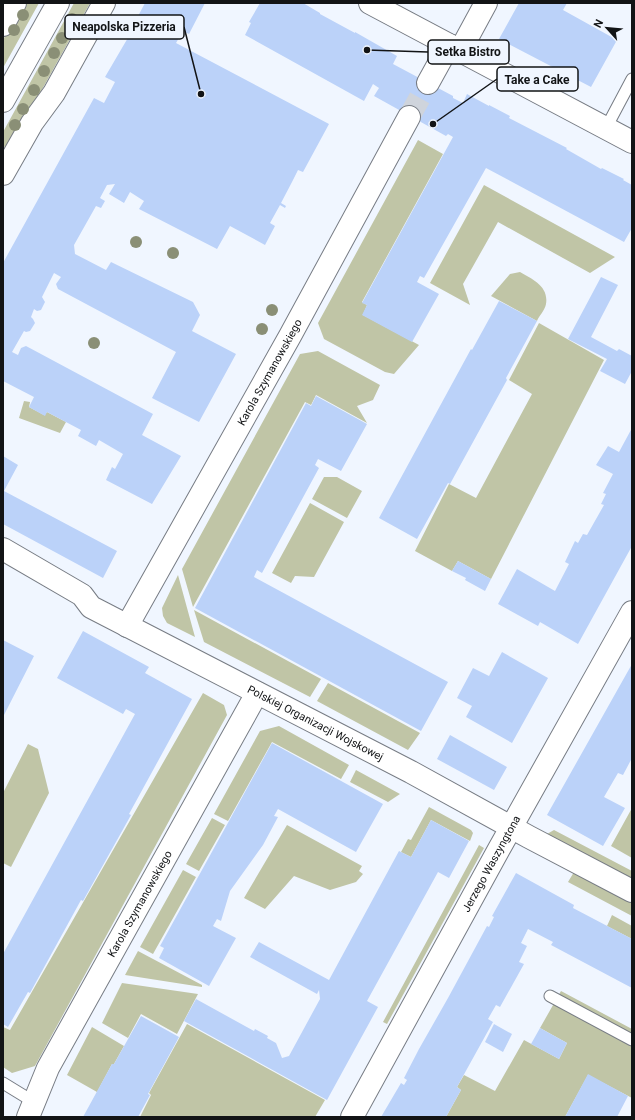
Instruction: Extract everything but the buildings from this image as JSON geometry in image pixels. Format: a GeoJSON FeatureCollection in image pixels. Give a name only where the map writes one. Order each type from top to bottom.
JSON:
{"type":"FeatureCollection","features":[{"type":"Feature","properties":{"kind":"street"},"geometry":{"type":"LineString","coordinates":[[3,25],[15,3]]}},
{"type":"Feature","properties":{"kind":"street"},"geometry":{"type":"LineString","coordinates":[[3,101],[58,3]]}},
{"type":"Feature","properties":{"kind":"street"},"geometry":{"type":"LineString","coordinates":[[3,174],[32,123],[54,93],[104,3]]}},
{"type":"Feature","properties":{"kind":"street"},"geometry":{"type":"LineString","coordinates":[[370,3],[632,142]]}},
{"type":"Feature","properties":{"kind":"street"},"geometry":{"type":"LineString","coordinates":[[428,83],[486,3]]}},
{"type":"Feature","properties":{"kind":"street","name":"Karola Szymanowskiego"},"geometry":{"type":"LineString","coordinates":[[127,626],[290,336],[409,117]]}},
{"type":"Feature","properties":{"kind":"street","name":"Polskiej Organizacji Wojskowej"},"geometry":{"type":"LineString","coordinates":[[3,549],[82,595],[91,607],[410,772],[632,891]]}},
{"type":"Feature","properties":{"kind":"street","name":"Jerzego Waszyngtona"},"geometry":{"type":"LineString","coordinates":[[352,1117],[511,827],[632,612]]}},
{"type":"Feature","properties":{"kind":"street","name":"Karola Szymanowskiego"},"geometry":{"type":"LineString","coordinates":[[31,1110],[48,1068],[257,693]]}},
{"type":"Feature","properties":{"kind":"lane"},"geometry":{"type":"LineString","coordinates":[[606,128],[632,79]]}},
{"type":"Feature","properties":{"kind":"lane"},"geometry":{"type":"LineString","coordinates":[[550,996],[632,1040]]}},
{"type":"Feature","properties":{"kind":"lane"},"geometry":{"type":"LineString","coordinates":[[3,1083],[31,1110]]}},
{"type":"Feature","properties":{"kind":"green space"},"geometry":{"type":"Polygon","coordinates":[[[23,3],[39,3],[3,68],[3,40],[23,3]]]}},
{"type":"Feature","properties":{"kind":"green space"},"geometry":{"type":"Polygon","coordinates":[[[74,3],[90,3],[9,149],[3,146],[3,132],[74,3]]]}},
{"type":"Feature","properties":{"kind":"green space"},"geometry":{"type":"Polygon","coordinates":[[[418,140],[443,154],[362,302],[367,305],[363,315],[419,345],[394,374],[385,372],[324,339],[318,323],[418,140]]]}},
{"type":"Feature","properties":{"kind":"green space"},"geometry":{"type":"Polygon","coordinates":[[[484,185],[615,257],[590,273],[498,222],[463,284],[470,305],[430,283],[484,185]]]}},
{"type":"Feature","properties":{"kind":"green space"},"geometry":{"type":"Polygon","coordinates":[[[520,272],[539,284],[545,292],[546,304],[537,321],[491,296],[510,274],[520,272]]]}},
{"type":"Feature","properties":{"kind":"green space"},"geometry":{"type":"Polygon","coordinates":[[[539,323],[604,360],[491,579],[458,561],[452,571],[415,551],[449,484],[476,498],[532,394],[509,380],[539,323]]]}},
{"type":"Feature","properties":{"kind":"green space"},"geometry":{"type":"Polygon","coordinates":[[[318,351],[380,385],[373,400],[357,406],[367,423],[316,395],[311,405],[305,402],[193,607],[182,569],[300,354],[318,351]]]}},
{"type":"Feature","properties":{"kind":"green space"},"geometry":{"type":"Polygon","coordinates":[[[24,401],[30,402],[29,407],[44,415],[47,412],[66,422],[60,433],[19,418],[24,401]]]}},
{"type":"Feature","properties":{"kind":"green space"},"geometry":{"type":"Polygon","coordinates":[[[324,477],[337,477],[362,491],[347,518],[312,499],[324,477]]]}},
{"type":"Feature","properties":{"kind":"green space"},"geometry":{"type":"Polygon","coordinates":[[[310,503],[344,522],[314,577],[295,576],[291,583],[272,573],[310,503]]]}},
{"type":"Feature","properties":{"kind":"green space"},"geometry":{"type":"Polygon","coordinates":[[[178,575],[195,637],[167,623],[163,616],[162,608],[178,575]]]}},
{"type":"Feature","properties":{"kind":"green space"},"geometry":{"type":"Polygon","coordinates":[[[194,610],[321,679],[310,697],[204,642],[194,610]]]}},
{"type":"Feature","properties":{"kind":"green space"},"geometry":{"type":"Polygon","coordinates":[[[328,683],[420,733],[408,750],[317,701],[328,683]]]}},
{"type":"Feature","properties":{"kind":"green space"},"geometry":{"type":"Polygon","coordinates":[[[203,693],[224,705],[227,715],[35,1066],[12,1073],[3,1067],[3,1027],[10,1030],[203,693]]]}},
{"type":"Feature","properties":{"kind":"green space"},"geometry":{"type":"Polygon","coordinates":[[[279,726],[349,765],[341,779],[272,742],[228,821],[214,814],[260,731],[279,726]]]}},
{"type":"Feature","properties":{"kind":"green space"},"geometry":{"type":"Polygon","coordinates":[[[28,744],[38,749],[49,793],[11,867],[3,863],[3,793],[28,744]]]}},
{"type":"Feature","properties":{"kind":"green space"},"geometry":{"type":"Polygon","coordinates":[[[356,770],[400,794],[388,802],[350,782],[356,770]]]}},
{"type":"Feature","properties":{"kind":"green space"},"geometry":{"type":"Polygon","coordinates":[[[429,807],[471,830],[473,833],[470,841],[431,820],[411,857],[401,852],[408,839],[411,840],[429,807]]]}},
{"type":"Feature","properties":{"kind":"green space"},"geometry":{"type":"Polygon","coordinates":[[[632,808],[632,858],[611,846],[632,808]]]}},
{"type":"Feature","properties":{"kind":"green space"},"geometry":{"type":"Polygon","coordinates":[[[212,818],[225,825],[199,871],[186,864],[212,818]]]}},
{"type":"Feature","properties":{"kind":"green space"},"geometry":{"type":"Polygon","coordinates":[[[287,825],[362,866],[359,871],[363,874],[356,882],[330,890],[294,876],[265,909],[244,898],[287,825]]]}},
{"type":"Feature","properties":{"kind":"green space"},"geometry":{"type":"Polygon","coordinates":[[[554,830],[632,871],[632,880],[547,834],[554,830]]]}},
{"type":"Feature","properties":{"kind":"green space"},"geometry":{"type":"Polygon","coordinates":[[[479,845],[484,848],[387,1024],[383,1022],[479,845]]]}},
{"type":"Feature","properties":{"kind":"green space"},"geometry":{"type":"Polygon","coordinates":[[[183,870],[196,877],[153,954],[140,947],[183,870]]]}},
{"type":"Feature","properties":{"kind":"green space"},"geometry":{"type":"Polygon","coordinates":[[[574,872],[632,902],[632,916],[568,882],[574,872]]]}},
{"type":"Feature","properties":{"kind":"green space"},"geometry":{"type":"Polygon","coordinates":[[[612,915],[632,926],[632,939],[607,926],[612,915]]]}},
{"type":"Feature","properties":{"kind":"green space"},"geometry":{"type":"Polygon","coordinates":[[[138,951],[202,985],[202,987],[125,975],[138,951]]]}},
{"type":"Feature","properties":{"kind":"green space"},"geometry":{"type":"Polygon","coordinates":[[[122,983],[198,994],[177,1034],[141,1014],[128,1038],[102,1023],[122,983]]]}},
{"type":"Feature","properties":{"kind":"green space"},"geometry":{"type":"Polygon","coordinates":[[[561,991],[632,1029],[632,1098],[588,1075],[565,1117],[446,1117],[461,1090],[457,1087],[464,1075],[495,1091],[524,1040],[559,1059],[567,1043],[540,1028],[561,991]]]}},
{"type":"Feature","properties":{"kind":"green space"},"geometry":{"type":"Polygon","coordinates":[[[187,1024],[325,1100],[315,1117],[140,1117],[151,1095],[149,1093],[187,1024]]]}},
{"type":"Feature","properties":{"kind":"green space"},"geometry":{"type":"Polygon","coordinates":[[[92,1027],[124,1046],[114,1064],[112,1064],[97,1092],[67,1075],[92,1027]]]}},
{"type":"Feature","properties":{"kind":"tunnel"},"geometry":{"type":"LineString","coordinates":[[409,117],[428,83]]}},
{"type":"Feature","properties":{"kind":"place","name":"Setka Bistro"},"geometry":{"type":"Point","coordinates":[367,50]}},
{"type":"Feature","properties":{"kind":"place","name":"Neapolska Pizzeria"},"geometry":{"type":"Point","coordinates":[201,94]}},
{"type":"Feature","properties":{"kind":"place","name":"Take a Cake"},"geometry":{"type":"Point","coordinates":[433,124]}}]}
